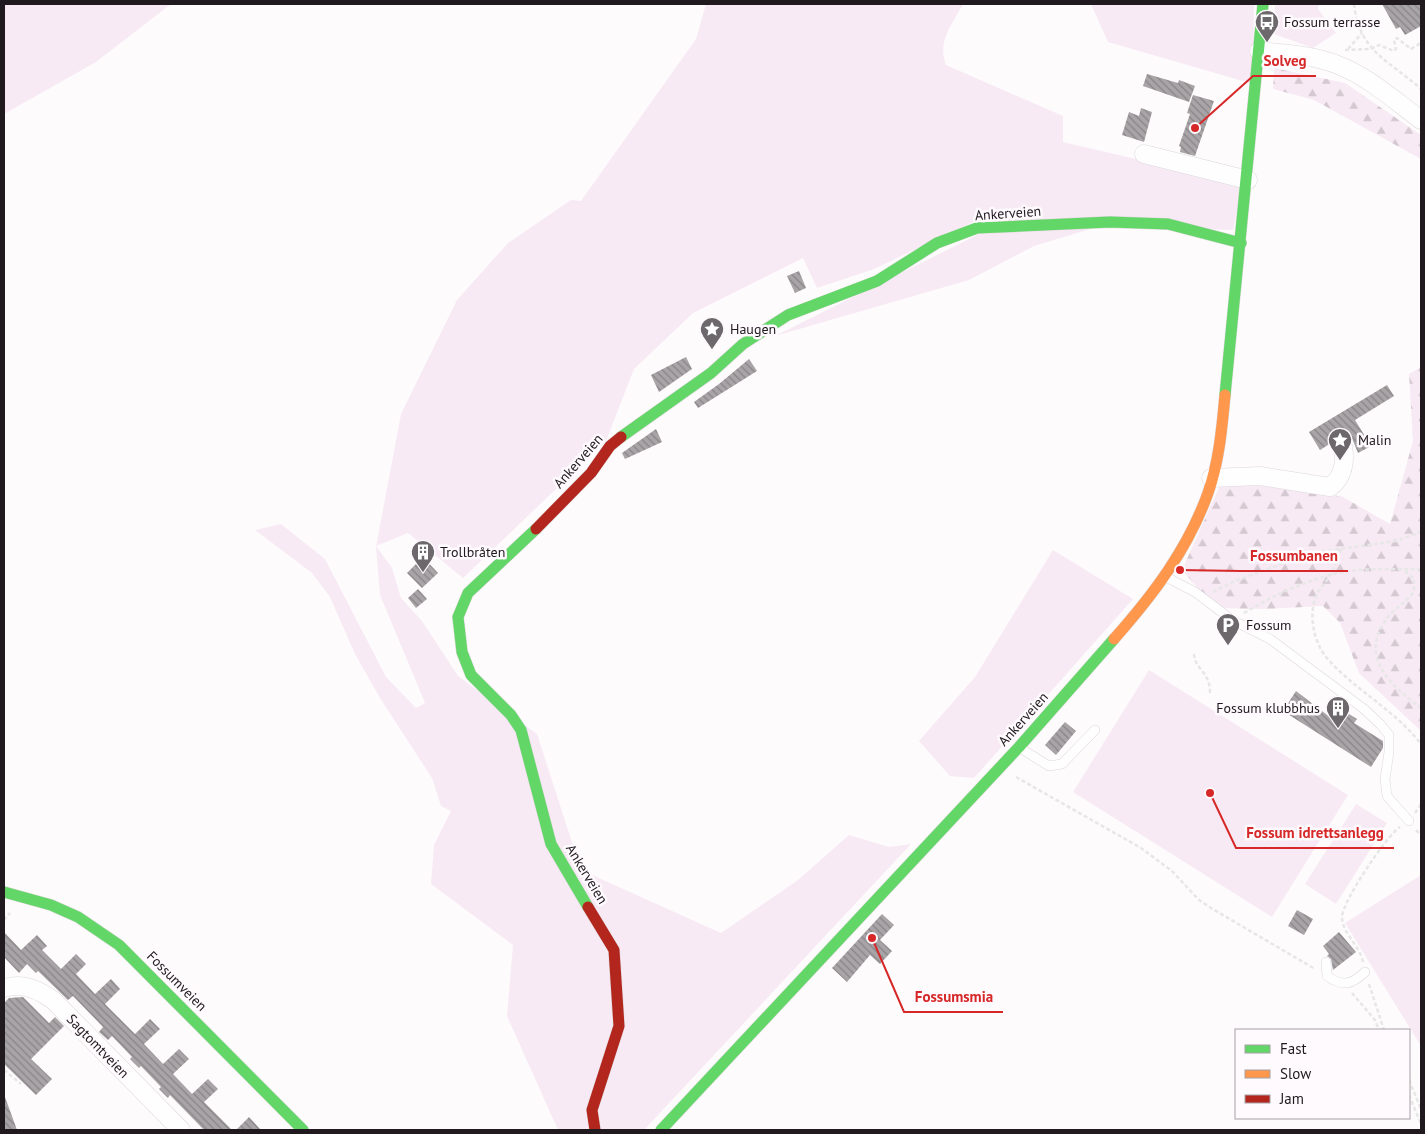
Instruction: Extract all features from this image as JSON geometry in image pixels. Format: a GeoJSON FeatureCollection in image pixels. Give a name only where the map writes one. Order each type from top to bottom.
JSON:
{"type":"FeatureCollection","features":[{"type":"Feature","properties":{"kind":"street","name":"Ankerveien"},"geometry":{"type":"LineString","coordinates":[[661,1130],[1019,747],[1141,609],[1166,577],[1190,536],[1200,513],[1220,441],[1248,180],[1263,4]]}},
{"type":"Feature","properties":{"kind":"street"},"geometry":{"type":"LineString","coordinates":[[1259,51],[1313,58],[1337,65],[1371,84],[1421,120]]}},
{"type":"Feature","properties":{"kind":"street"},"geometry":{"type":"LineString","coordinates":[[1144,154],[1248,180]]}},
{"type":"Feature","properties":{"kind":"street","name":"Ankerveien"},"geometry":{"type":"LineString","coordinates":[[594,1130],[592,1110],[619,1026],[614,950],[552,844],[521,730],[511,715],[471,675],[462,652],[458,617],[468,593],[512,554],[591,473],[610,446],[630,429],[711,373],[743,344],[788,315],[877,281],[937,243],[977,228],[1110,222],[1168,224],[1241,243]]}},
{"type":"Feature","properties":{"kind":"street"},"geometry":{"type":"LineString","coordinates":[[1211,478],[1260,476],[1330,487],[1338,482],[1342,472],[1344,450],[1341,438]]}},
{"type":"Feature","properties":{"kind":"street","name":"Fossumveien"},"geometry":{"type":"LineString","coordinates":[[4,892],[51,905],[78,917],[119,945],[303,1130]]}},
{"type":"Feature","properties":{"kind":"street","name":"Sagtomtveien"},"geometry":{"type":"LineString","coordinates":[[4,988],[20,985],[27,986],[53,1000],[181,1130]]}},
{"type":"Feature","properties":{"kind":"lane"},"geometry":{"type":"LineString","coordinates":[[1166,577],[1203,597],[1232,620],[1270,640],[1301,661],[1364,709],[1381,725],[1389,735],[1389,752],[1385,779],[1387,796],[1409,821]]}},
{"type":"Feature","properties":{"kind":"lane"},"geometry":{"type":"LineString","coordinates":[[1019,747],[1049,766],[1062,764],[1094,730]]}},
{"type":"Feature","properties":{"kind":"lane"},"geometry":{"type":"LineString","coordinates":[[1326,962],[1327,976],[1337,983],[1344,985],[1354,982],[1365,972]]}},
{"type":"Feature","properties":{"kind":"path"},"geometry":{"type":"LineString","coordinates":[[1354,4],[1362,33],[1371,49],[1421,89]]}},
{"type":"Feature","properties":{"kind":"path"},"geometry":{"type":"LineString","coordinates":[[1347,50],[1362,33]]}},
{"type":"Feature","properties":{"kind":"path"},"geometry":{"type":"LineString","coordinates":[[1340,52],[1371,49],[1379,45],[1395,51],[1394,40],[1396,38],[1411,49],[1421,43]]}},
{"type":"Feature","properties":{"kind":"path"},"geometry":{"type":"LineString","coordinates":[[1203,597],[1233,582],[1311,553],[1396,541],[1421,532]]}},
{"type":"Feature","properties":{"kind":"path"},"geometry":{"type":"LineString","coordinates":[[1341,549],[1330,576],[1320,586],[1313,606],[1312,614],[1317,642],[1326,657],[1392,713],[1421,744]]}},
{"type":"Feature","properties":{"kind":"path"},"geometry":{"type":"LineString","coordinates":[[1232,620],[1283,590],[1330,576],[1349,571],[1421,569]]}},
{"type":"Feature","properties":{"kind":"path"},"geometry":{"type":"LineString","coordinates":[[1404,570],[1414,579],[1414,591],[1385,620],[1377,635],[1377,653],[1382,673],[1395,688],[1421,708]]}},
{"type":"Feature","properties":{"kind":"path"},"geometry":{"type":"LineString","coordinates":[[1194,654],[1194,661],[1209,680],[1210,693]]}},
{"type":"Feature","properties":{"kind":"path"},"geometry":{"type":"LineString","coordinates":[[1002,765],[1012,774],[1141,848],[1172,871],[1199,900],[1211,908],[1327,976]]}},
{"type":"Feature","properties":{"kind":"path"},"geometry":{"type":"LineString","coordinates":[[1384,1029],[1362,957],[1342,918],[1343,910],[1364,873],[1396,830],[1409,821]]}},
{"type":"Feature","properties":{"kind":"path"},"geometry":{"type":"LineString","coordinates":[[1344,985],[1374,1020],[1378,1029]]}},
{"type":"Feature","properties":{"kind":"path"},"geometry":{"type":"LineString","coordinates":[[4,1070],[21,1084]]}},
{"type":"Feature","properties":{"kind":"path"},"geometry":{"type":"LineString","coordinates":[[1410,1082],[1421,1109]]}},
{"type":"Feature","properties":{"kind":"path"},"geometry":{"type":"LineString","coordinates":[[1410,1097],[1421,1124]]}},
{"type":"Feature","properties":{"kind":"green space"},"geometry":{"type":"Polygon","coordinates":[[[4,4],[171,4],[96,62],[4,114],[4,4]]]}},
{"type":"Feature","properties":{"kind":"green space"},"geometry":{"type":"Polygon","coordinates":[[[706,4],[963,4],[950,26],[945,40],[943,48],[946,65],[1063,116],[1063,142],[1242,184],[1233,230],[977,220],[874,269],[817,288],[803,258],[693,313],[634,369],[606,441],[463,578],[408,533],[376,546],[401,414],[457,300],[508,243],[571,200],[581,201],[696,39],[706,4]]]}},
{"type":"Feature","properties":{"kind":"green space"},"geometry":{"type":"Polygon","coordinates":[[[1091,4],[1254,4],[1253,84],[1108,42],[1091,4]]]}},
{"type":"Feature","properties":{"kind":"green space"},"geometry":{"type":"Polygon","coordinates":[[[1275,4],[1319,4],[1318,9],[1336,33],[1313,48],[1274,34],[1275,4]]]}},
{"type":"Feature","properties":{"kind":"green space"},"geometry":{"type":"Polygon","coordinates":[[[1274,68],[1345,83],[1421,135],[1421,159],[1314,100],[1273,89],[1274,68]]]}},
{"type":"Feature","properties":{"kind":"green space"},"geometry":{"type":"Polygon","coordinates":[[[1097,227],[1034,246],[969,280],[775,336],[979,234],[1097,227]]]}},
{"type":"Feature","properties":{"kind":"green space"},"geometry":{"type":"Polygon","coordinates":[[[1421,367],[1421,731],[1359,673],[1340,623],[1323,606],[1263,609],[1215,608],[1182,570],[1221,483],[1266,481],[1343,497],[1390,524],[1413,441],[1409,374],[1421,367]]]}},
{"type":"Feature","properties":{"kind":"green space"},"geometry":{"type":"Polygon","coordinates":[[[281,524],[325,559],[386,677],[416,708],[425,703],[380,595],[376,546],[392,568],[401,598],[422,621],[458,676],[537,734],[581,870],[721,933],[798,880],[849,835],[889,847],[911,844],[644,1130],[558,1130],[507,1016],[513,945],[431,884],[434,845],[451,811],[441,806],[432,778],[380,698],[355,654],[330,597],[312,573],[255,530],[281,524]]]}},
{"type":"Feature","properties":{"kind":"green space"},"geometry":{"type":"Polygon","coordinates":[[[1053,550],[1133,599],[974,778],[950,776],[919,741],[975,677],[1053,550]]]}},
{"type":"Feature","properties":{"kind":"green space"},"geometry":{"type":"Polygon","coordinates":[[[1149,670],[1348,795],[1272,917],[1073,792],[1149,670]]]}},
{"type":"Feature","properties":{"kind":"green space"},"geometry":{"type":"Polygon","coordinates":[[[1356,804],[1387,823],[1336,904],[1305,884],[1356,804]]]}},
{"type":"Feature","properties":{"kind":"green space"},"geometry":{"type":"Polygon","coordinates":[[[1421,875],[1421,1046],[1345,923],[1421,875]]]}},
{"type":"Feature","properties":{"kind":"building"},"geometry":{"type":"Polygon","coordinates":[[[1382,4],[1421,4],[1421,26],[1405,35],[1400,27],[1396,29],[1382,4]]]}},
{"type":"Feature","properties":{"kind":"building"},"geometry":{"type":"Polygon","coordinates":[[[1147,74],[1178,83],[1179,80],[1195,86],[1189,102],[1143,86],[1147,74]]]}},
{"type":"Feature","properties":{"kind":"building"},"geometry":{"type":"Polygon","coordinates":[[[1193,95],[1214,101],[1195,156],[1180,152],[1181,147],[1179,146],[1190,114],[1187,113],[1193,95]]]}},
{"type":"Feature","properties":{"kind":"building"},"geometry":{"type":"Polygon","coordinates":[[[1141,108],[1152,112],[1144,142],[1122,135],[1129,112],[1139,116],[1141,108]]]}},
{"type":"Feature","properties":{"kind":"building"},"geometry":{"type":"Polygon","coordinates":[[[799,271],[806,288],[795,293],[787,276],[799,271]]]}},
{"type":"Feature","properties":{"kind":"building"},"geometry":{"type":"Polygon","coordinates":[[[686,357],[692,369],[659,392],[651,375],[686,357]]]}},
{"type":"Feature","properties":{"kind":"building"},"geometry":{"type":"Polygon","coordinates":[[[749,359],[757,371],[698,408],[694,402],[749,359]]]}},
{"type":"Feature","properties":{"kind":"building"},"geometry":{"type":"Polygon","coordinates":[[[1387,385],[1394,396],[1355,420],[1371,446],[1358,453],[1349,431],[1339,428],[1331,435],[1331,443],[1320,450],[1309,432],[1387,385]]]}},
{"type":"Feature","properties":{"kind":"building"},"geometry":{"type":"Polygon","coordinates":[[[656,429],[662,442],[625,459],[622,453],[656,429]]]}},
{"type":"Feature","properties":{"kind":"building","name":"Trollbråten"},"geometry":{"type":"Polygon","coordinates":[[[423,557],[438,573],[422,588],[407,573],[423,557]]]}},
{"type":"Feature","properties":{"kind":"building"},"geometry":{"type":"Polygon","coordinates":[[[418,589],[427,599],[416,608],[408,598],[418,589]]]}},
{"type":"Feature","properties":{"kind":"building","name":"Fossum klubbhus"},"geometry":{"type":"Polygon","coordinates":[[[1296,691],[1331,718],[1338,707],[1357,719],[1354,723],[1383,741],[1383,748],[1371,767],[1283,711],[1296,691]]]}},
{"type":"Feature","properties":{"kind":"building"},"geometry":{"type":"Polygon","coordinates":[[[1065,722],[1076,731],[1056,755],[1045,745],[1065,722]]]}},
{"type":"Feature","properties":{"kind":"building"},"geometry":{"type":"Polygon","coordinates":[[[1297,910],[1313,919],[1304,935],[1288,926],[1297,910]]]}},
{"type":"Feature","properties":{"kind":"building"},"geometry":{"type":"Polygon","coordinates":[[[882,914],[894,925],[880,940],[892,951],[880,964],[870,955],[847,982],[832,968],[882,914]]]}},
{"type":"Feature","properties":{"kind":"building"},"geometry":{"type":"Polygon","coordinates":[[[4,932],[21,950],[37,935],[47,946],[42,950],[61,969],[76,954],[86,964],[76,974],[95,994],[111,979],[120,989],[105,1004],[135,1034],[150,1019],[160,1029],[144,1044],[163,1064],[179,1049],[189,1059],[173,1074],[192,1094],[208,1079],[218,1089],[204,1102],[232,1130],[204,1130],[170,1095],[168,1098],[159,1089],[161,1087],[141,1066],[139,1068],[130,1059],[132,1057],[112,1036],[108,1040],[99,1032],[103,1027],[73,996],[68,1000],[38,971],[36,973],[27,964],[19,973],[4,957],[4,932]]]}},
{"type":"Feature","properties":{"kind":"building"},"geometry":{"type":"Polygon","coordinates":[[[1339,932],[1356,952],[1333,970],[1331,959],[1327,956],[1329,954],[1323,946],[1339,932]]]}},
{"type":"Feature","properties":{"kind":"building"},"geometry":{"type":"Polygon","coordinates":[[[23,997],[49,1023],[55,1017],[64,1026],[31,1059],[52,1079],[36,1095],[4,1064],[4,1003],[9,998],[23,997]]]}},
{"type":"Feature","properties":{"kind":"building"},"geometry":{"type":"Polygon","coordinates":[[[5,1097],[17,1130],[4,1130],[5,1097]]]}},
{"type":"Feature","properties":{"kind":"building"},"geometry":{"type":"Polygon","coordinates":[[[249,1117],[261,1130],[236,1130],[249,1117]]]}},
{"type":"Feature","properties":{"kind":"traffic: fast"},"geometry":{"type":"LineString","coordinates":[[1225,395],[1263,4]]}},
{"type":"Feature","properties":{"kind":"traffic: fast"},"geometry":{"type":"LineString","coordinates":[[621,437],[711,373],[743,344],[788,315],[877,281],[937,243],[977,228],[1110,222],[1168,224],[1241,243]]}},
{"type":"Feature","properties":{"kind":"traffic: fast"},"geometry":{"type":"LineString","coordinates":[[536,529],[468,593],[458,617],[462,652],[471,675],[511,715],[521,730],[551,844],[588,907]]}},
{"type":"Feature","properties":{"kind":"traffic: fast"},"geometry":{"type":"LineString","coordinates":[[661,1130],[1019,747],[1114,639]]}},
{"type":"Feature","properties":{"kind":"traffic: fast"},"geometry":{"type":"LineString","coordinates":[[4,892],[51,905],[78,917],[119,945],[303,1130]]}},
{"type":"Feature","properties":{"kind":"traffic: slow"},"geometry":{"type":"LineString","coordinates":[[1114,639],[1156,588],[1180,552],[1200,514],[1215,469],[1225,395]]}},
{"type":"Feature","properties":{"kind":"traffic: jam"},"geometry":{"type":"LineString","coordinates":[[536,529],[591,473],[610,446],[621,437]]}},
{"type":"Feature","properties":{"kind":"traffic: jam"},"geometry":{"type":"LineString","coordinates":[[588,907],[614,950],[619,1026],[592,1110],[595,1130]]}},
{"type":"Feature","properties":{"kind":"place","name":"Fossum terrasse"},"geometry":{"type":"Point","coordinates":[1267,43]}},
{"type":"Feature","properties":{"kind":"place","name":"Solveg"},"geometry":{"type":"Point","coordinates":[1195,128]}},
{"type":"Feature","properties":{"kind":"place","name":"Haugen"},"geometry":{"type":"Point","coordinates":[712,350]}},
{"type":"Feature","properties":{"kind":"place","name":"Malin"},"geometry":{"type":"Point","coordinates":[1340,461]}},
{"type":"Feature","properties":{"kind":"place","name":"Fossumbanen"},"geometry":{"type":"Point","coordinates":[1180,570]}},
{"type":"Feature","properties":{"kind":"place","name":"Trollbråten"},"geometry":{"type":"Point","coordinates":[423,573]}},
{"type":"Feature","properties":{"kind":"place","name":"Fossum"},"geometry":{"type":"Point","coordinates":[1228,646]}},
{"type":"Feature","properties":{"kind":"place","name":"Fossum klubbhus"},"geometry":{"type":"Point","coordinates":[1338,729]}},
{"type":"Feature","properties":{"kind":"place","name":"Fossum idrettsanlegg"},"geometry":{"type":"Point","coordinates":[1210,793]}},
{"type":"Feature","properties":{"kind":"place","name":"Fossumsmia"},"geometry":{"type":"Point","coordinates":[872,938]}}]}
